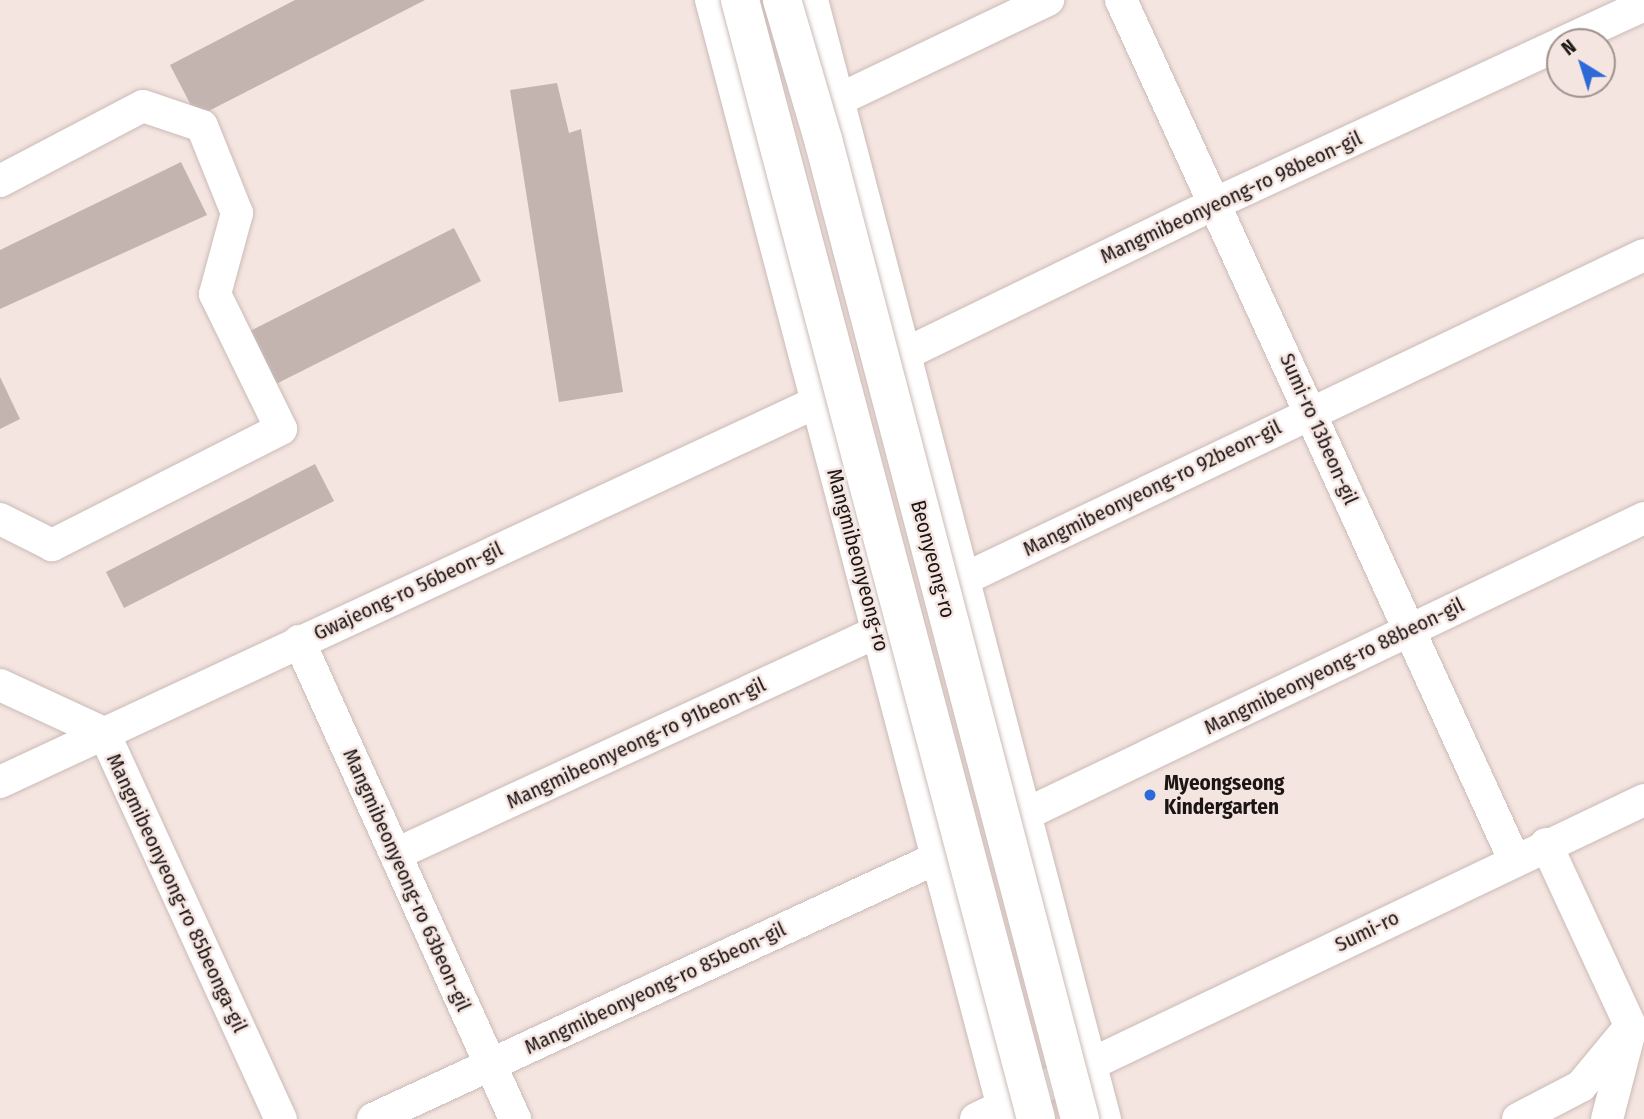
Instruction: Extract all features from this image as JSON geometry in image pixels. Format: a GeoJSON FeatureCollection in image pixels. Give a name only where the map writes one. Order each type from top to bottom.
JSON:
{"type":"FeatureCollection","features":[{"type":"Feature","properties":{"kind":"highway","name":"Beonyeong-ro"},"geometry":{"type":"LineString","coordinates":[[740,0],[1005,1116]]}},
{"type":"Feature","properties":{"kind":"highway","name":"Beonyeong-ro"},"geometry":{"type":"LineString","coordinates":[[782,0],[824,143],[1080,1119]]}},
{"type":"Feature","properties":{"kind":"street","name":"Mangmibeonyeong-ro"},"geometry":{"type":"LineString","coordinates":[[711,0],[1005,1116]]}},
{"type":"Feature","properties":{"kind":"street"},"geometry":{"type":"LineString","coordinates":[[812,0],[1105,1119]]}},
{"type":"Feature","properties":{"kind":"street"},"geometry":{"type":"LineString","coordinates":[[838,100],[1048,0]]}},
{"type":"Feature","properties":{"kind":"street","name":"Sumi-ro 13beon-gil"},"geometry":{"type":"LineString","coordinates":[[1121,0],[1312,411],[1408,630],[1514,859]]}},
{"type":"Feature","properties":{"kind":"street","name":"Mangmibeonyeong-ro 98beon-gil"},"geometry":{"type":"LineString","coordinates":[[1594,28],[1644,5]]}},
{"type":"Feature","properties":{"kind":"street","name":"Mangmibeonyeong-ro 98beon-gil"},"geometry":{"type":"LineString","coordinates":[[905,354],[1216,202],[1546,50]]}},
{"type":"Feature","properties":{"kind":"street"},"geometry":{"type":"LineString","coordinates":[[0,181],[143,106],[202,126],[237,213],[215,294],[281,429],[52,545],[0,519]]}},
{"type":"Feature","properties":{"kind":"street","name":"Mangmibeonyeong-ro 92beon-gil"},"geometry":{"type":"LineString","coordinates":[[964,579],[1312,411],[1644,256]]}},
{"type":"Feature","properties":{"kind":"street","name":"Gwajeong-ro 56beon-gil"},"geometry":{"type":"LineString","coordinates":[[0,782],[817,402]]}},
{"type":"Feature","properties":{"kind":"street","name":"Mangmibeonyeong-ro 88beon-gil"},"geometry":{"type":"LineString","coordinates":[[1026,814],[1644,518]]}},
{"type":"Feature","properties":{"kind":"street","name":"Mangmibeonyeong-ro 91beon-gil"},"geometry":{"type":"LineString","coordinates":[[396,855],[877,632]]}},
{"type":"Feature","properties":{"kind":"street","name":"Mangmibeonyeong-ro 63beon-gil"},"geometry":{"type":"LineString","coordinates":[[299,642],[515,1119]]}},
{"type":"Feature","properties":{"kind":"street","name":"Mangmibeonyeong-ro 85beonga-gil"},"geometry":{"type":"LineString","coordinates":[[0,685],[104,733],[281,1119]]}},
{"type":"Feature","properties":{"kind":"street","name":"Sumi-ro"},"geometry":{"type":"LineString","coordinates":[[1005,1116],[1091,1065],[1514,859],[1644,800]]}},
{"type":"Feature","properties":{"kind":"street"},"geometry":{"type":"LineString","coordinates":[[1546,844],[1637,1022],[1607,1119]]}},
{"type":"Feature","properties":{"kind":"street","name":"Mangmibeonyeong-ro 85beon-gil"},"geometry":{"type":"LineString","coordinates":[[373,1119],[937,858]]}},
{"type":"Feature","properties":{"kind":"street"},"geometry":{"type":"LineString","coordinates":[[1518,1119],[1581,1086],[1637,1022]]}},
{"type":"Feature","properties":{"kind":"building"},"geometry":{"type":"Polygon","coordinates":[[[295,0],[425,0],[197,117],[170,65],[295,0]]]}},
{"type":"Feature","properties":{"kind":"building"},"geometry":{"type":"Polygon","coordinates":[[[557,83],[569,133],[581,129],[623,392],[559,402],[510,90],[557,83]]]}},
{"type":"Feature","properties":{"kind":"building"},"geometry":{"type":"Polygon","coordinates":[[[181,162],[207,215],[0,309],[0,250],[181,162]]]}},
{"type":"Feature","properties":{"kind":"building"},"geometry":{"type":"Polygon","coordinates":[[[454,228],[481,281],[272,386],[246,333],[454,228]]]}},
{"type":"Feature","properties":{"kind":"building"},"geometry":{"type":"Polygon","coordinates":[[[0,377],[20,419],[0,429],[0,377]]]}},
{"type":"Feature","properties":{"kind":"building"},"geometry":{"type":"Polygon","coordinates":[[[315,464],[334,501],[124,608],[106,572],[315,464]]]}},
{"type":"Feature","properties":{"kind":"place","name":"Myeongseong Kindergarten"},"geometry":{"type":"Point","coordinates":[1150,795]}}]}
